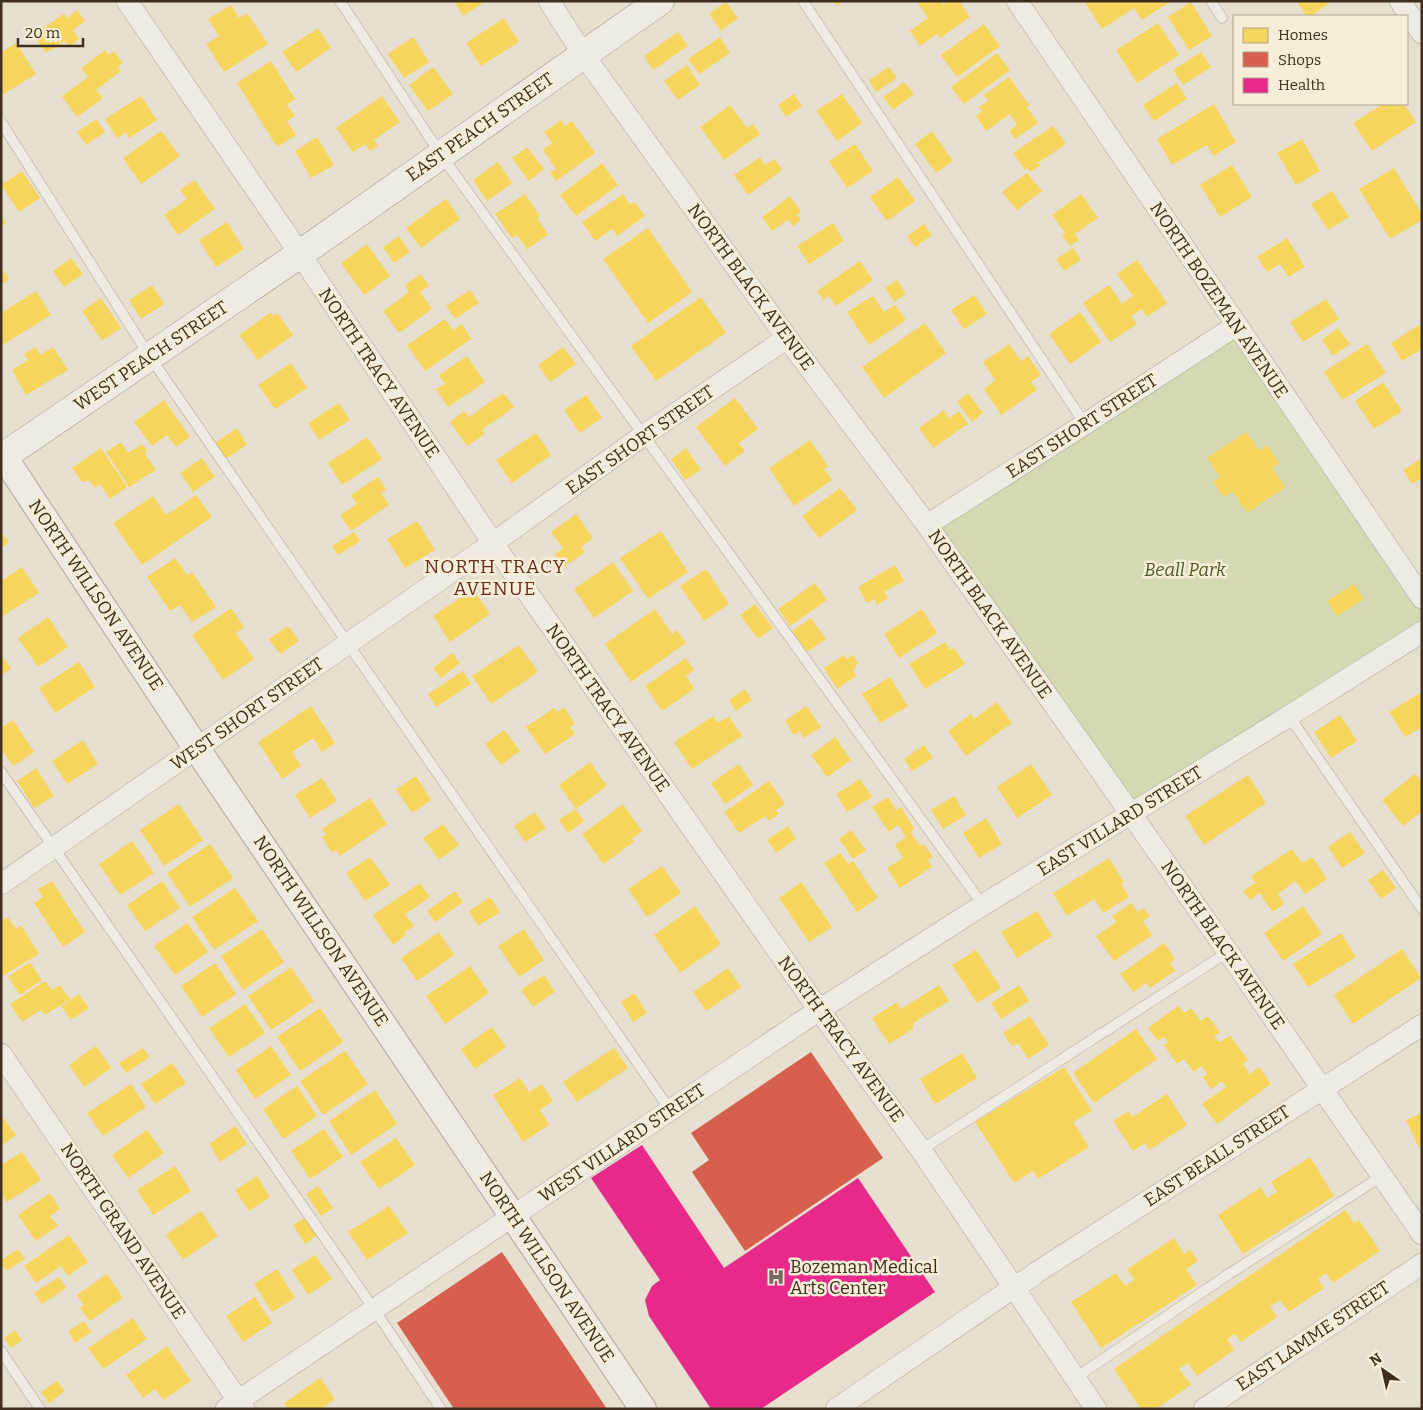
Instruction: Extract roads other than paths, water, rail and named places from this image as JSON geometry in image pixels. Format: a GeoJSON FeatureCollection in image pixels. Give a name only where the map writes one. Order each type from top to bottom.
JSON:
{"type":"FeatureCollection","features":[{"type":"Feature","properties":{"kind":"main road","name":"EAST PEACH STREET"},"geometry":{"type":"LineString","coordinates":[[300,254],[660,1]]}},
{"type":"Feature","properties":{"kind":"main road","name":"WEST PEACH STREET"},"geometry":{"type":"LineString","coordinates":[[2,456],[300,254]]}},
{"type":"Feature","properties":{"kind":"street","name":"NORTH TRACY AVENUE"},"geometry":{"type":"LineString","coordinates":[[127,1],[300,254],[493,543],[818,1010],[921,1150],[1096,1409]]}},
{"type":"Feature","properties":{"kind":"street","name":"NORTH BLACK AVENUE"},"geometry":{"type":"LineString","coordinates":[[549,1],[583,54],[787,338],[927,526],[1132,814],[1422,1234]]}},
{"type":"Feature","properties":{"kind":"street","name":"NORTH BOZEMAN AVENUE"},"geometry":{"type":"LineString","coordinates":[[1017,1],[1422,598]]}},
{"type":"Feature","properties":{"kind":"street"},"geometry":{"type":"LineString","coordinates":[[1400,1],[1422,33]]}},
{"type":"Feature","properties":{"kind":"street","name":"EAST SHORT STREET"},"geometry":{"type":"LineString","coordinates":[[927,526],[1237,325]]}},
{"type":"Feature","properties":{"kind":"street","name":"EAST SHORT STREET"},"geometry":{"type":"LineString","coordinates":[[493,543],[644,435],[787,338]]}},
{"type":"Feature","properties":{"kind":"street","name":"NORTH WILLSON AVENUE"},"geometry":{"type":"LineString","coordinates":[[2,456],[643,1409]]}},
{"type":"Feature","properties":{"kind":"street","name":"WEST SHORT STREET"},"geometry":{"type":"LineString","coordinates":[[1,884],[493,543]]}},
{"type":"Feature","properties":{"kind":"street","name":"EAST VILLARD STREET"},"geometry":{"type":"LineString","coordinates":[[818,1010],[1422,632]]}},
{"type":"Feature","properties":{"kind":"street","name":"WEST VILLARD STREET"},"geometry":{"type":"LineString","coordinates":[[236,1406],[374,1309],[818,1010]]}},
{"type":"Feature","properties":{"kind":"street","name":"EAST BEALL STREET"},"geometry":{"type":"LineString","coordinates":[[836,1409],[1013,1288],[1422,1025]]}},
{"type":"Feature","properties":{"kind":"street","name":"NORTH GRAND AVENUE"},"geometry":{"type":"LineString","coordinates":[[1,1054],[236,1406]]}},
{"type":"Feature","properties":{"kind":"street","name":"EAST LAMME STREET"},"geometry":{"type":"LineString","coordinates":[[1204,1409],[1422,1264]]}},
{"type":"Feature","properties":{"kind":"lane"},"geometry":{"type":"LineString","coordinates":[[340,1],[441,155],[984,905]]}},
{"type":"Feature","properties":{"kind":"lane"},"geometry":{"type":"LineString","coordinates":[[803,1],[1085,424]]}},
{"type":"Feature","properties":{"kind":"lane"},"geometry":{"type":"LineString","coordinates":[[1211,1],[1222,18]]}},
{"type":"Feature","properties":{"kind":"lane"},"geometry":{"type":"LineString","coordinates":[[1,122],[150,357],[670,1110]]}},
{"type":"Feature","properties":{"kind":"lane"},"geometry":{"type":"LineString","coordinates":[[1289,716],[1422,909]]}},
{"type":"Feature","properties":{"kind":"lane"},"geometry":{"type":"LineString","coordinates":[[1,772],[374,1309],[441,1409]]}},
{"type":"Feature","properties":{"kind":"lane"},"geometry":{"type":"LineString","coordinates":[[921,1150],[1228,952]]}},
{"type":"Feature","properties":{"kind":"lane"},"geometry":{"type":"LineString","coordinates":[[1075,1378],[1229,1274],[1382,1176]]}},
{"type":"Feature","properties":{"kind":"lane"},"geometry":{"type":"LineString","coordinates":[[1,1351],[40,1409]]}},
{"type":"Feature","properties":{"kind":"place","name":"Bozeman Medical Arts Center"},"geometry":{"type":"Point","coordinates":[776,1277]}},
{"type":"Feature","properties":{"kind":"district","name":"NORTH TRACY AVENUE"},"geometry":{"type":"Point","coordinates":[495,577]}},
{"type":"Feature","properties":{"kind":"park label","name":"Beall Park"},"geometry":{"type":"Point","coordinates":[1185,570]}}]}
